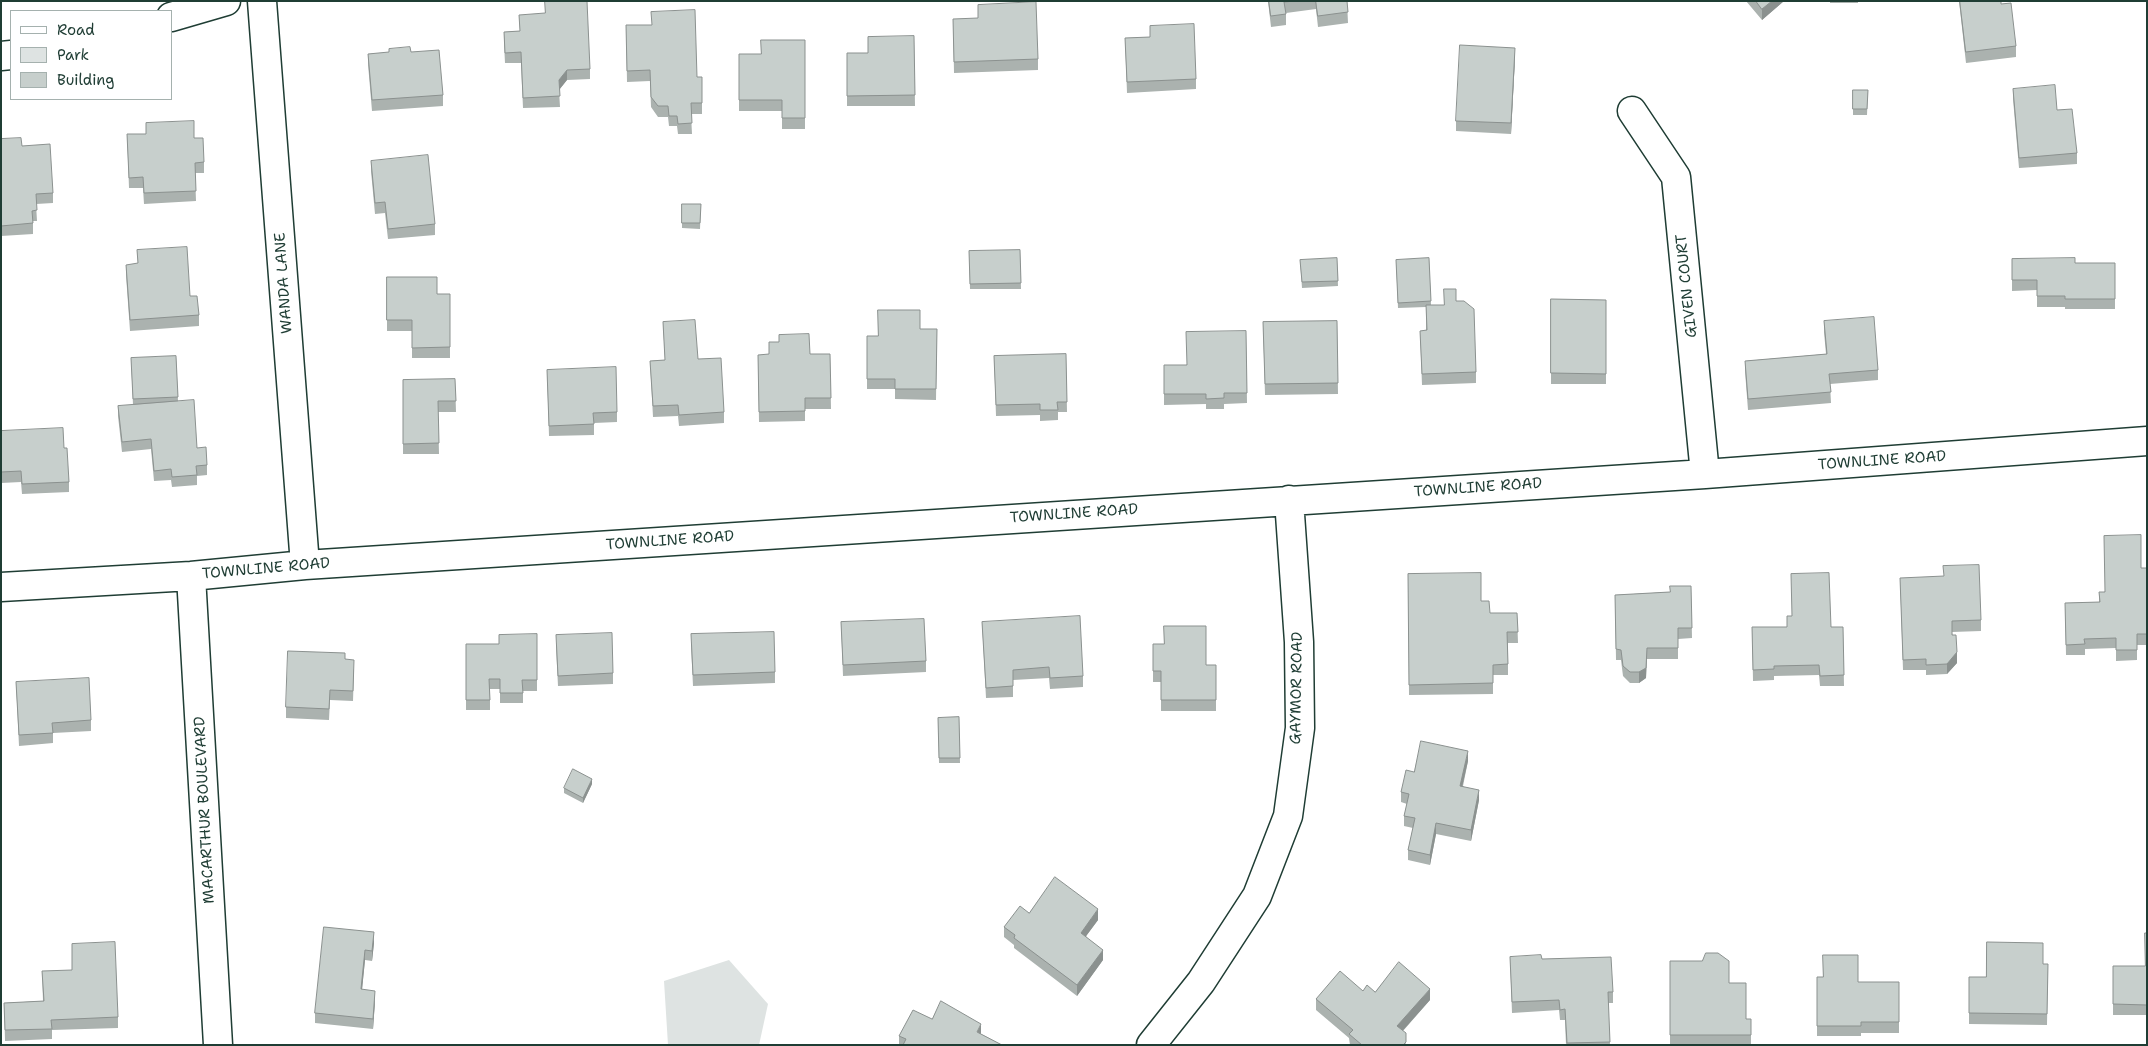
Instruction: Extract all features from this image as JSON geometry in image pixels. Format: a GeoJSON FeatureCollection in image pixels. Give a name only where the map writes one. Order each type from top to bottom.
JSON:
{"type":"FeatureCollection","features":[{"type":"Feature","properties":{"kind":"street"},"geometry":{"type":"LineString","coordinates":[[172,17],[226,1]]}},
{"type":"Feature","properties":{"kind":"street","name":"WANDA LANE"},"geometry":{"type":"LineString","coordinates":[[262,1],[305,565]]}},
{"type":"Feature","properties":{"kind":"street","name":"GIVEN COURT"},"geometry":{"type":"LineString","coordinates":[[1632,111],[1676,177],[1705,474]]}},
{"type":"Feature","properties":{"kind":"street","name":"TOWNLINE ROAD"},"geometry":{"type":"LineString","coordinates":[[1,587],[191,576],[305,565],[1705,474],[2147,440]]}},
{"type":"Feature","properties":{"kind":"street","name":"GAYMOR ROAD"},"geometry":{"type":"LineString","coordinates":[[1151,1045],[1201,982],[1257,896],[1288,816],[1300,728],[1299,642],[1288,500]]}},
{"type":"Feature","properties":{"kind":"street","name":"MACARTHUR BOULEVARD"},"geometry":{"type":"LineString","coordinates":[[191,576],[218,1045]]}},
{"type":"Feature","properties":{"kind":"green space"},"geometry":{"type":"Polygon","coordinates":[[[729,960],[768,1004],[759,1045],[668,1045],[664,981],[729,960]]]}},
{"type":"Feature","properties":{"kind":"building"},"geometry":{"type":"Polygon","coordinates":[[[545,1],[587,1],[590,69],[567,70],[559,80],[560,96],[523,98],[521,52],[505,53],[504,32],[520,31],[519,15],[545,13],[545,1]]]}},
{"type":"Feature","properties":{"kind":"building"},"geometry":{"type":"Polygon","coordinates":[[[1269,1],[1295,1],[1284,2],[1286,14],[1271,16],[1269,1]]]}},
{"type":"Feature","properties":{"kind":"building"},"geometry":{"type":"Polygon","coordinates":[[[1316,1],[1347,1],[1348,12],[1318,16],[1316,1]]]}},
{"type":"Feature","properties":{"kind":"building"},"geometry":{"type":"Polygon","coordinates":[[[1756,1],[1772,1],[1762,9],[1756,1]]]}},
{"type":"Feature","properties":{"kind":"building"},"geometry":{"type":"Polygon","coordinates":[[[1960,1],[2001,1],[2001,4],[2011,3],[2016,46],[1966,52],[1960,1]]]}},
{"type":"Feature","properties":{"kind":"building"},"geometry":{"type":"Polygon","coordinates":[[[1036,2],[1038,59],[954,62],[953,19],[978,18],[978,5],[1036,2]]]}},
{"type":"Feature","properties":{"kind":"building"},"geometry":{"type":"Polygon","coordinates":[[[695,10],[697,77],[702,77],[702,103],[691,103],[692,123],[678,124],[677,116],[669,116],[668,106],[658,106],[651,97],[650,70],[627,71],[626,25],[652,25],[651,12],[695,10]]]}},
{"type":"Feature","properties":{"kind":"building"},"geometry":{"type":"Polygon","coordinates":[[[1194,24],[1196,79],[1127,82],[1125,38],[1150,37],[1150,26],[1194,24]]]}},
{"type":"Feature","properties":{"kind":"building"},"geometry":{"type":"Polygon","coordinates":[[[914,36],[915,95],[847,96],[847,53],[868,53],[868,37],[914,36]]]}},
{"type":"Feature","properties":{"kind":"building"},"geometry":{"type":"Polygon","coordinates":[[[761,40],[805,40],[805,118],[782,118],[782,100],[739,100],[739,54],[761,54],[761,40]]]}},
{"type":"Feature","properties":{"kind":"building"},"geometry":{"type":"Polygon","coordinates":[[[1460,45],[1515,48],[1511,123],[1456,121],[1460,45]]]}},
{"type":"Feature","properties":{"kind":"building"},"geometry":{"type":"Polygon","coordinates":[[[410,47],[411,52],[439,50],[443,95],[372,100],[368,54],[410,47]]]}},
{"type":"Feature","properties":{"kind":"building"},"geometry":{"type":"Polygon","coordinates":[[[2055,85],[2057,110],[2072,109],[2077,153],[2019,158],[2013,89],[2055,85]]]}},
{"type":"Feature","properties":{"kind":"building"},"geometry":{"type":"Polygon","coordinates":[[[1853,90],[1868,90],[1867,109],[1853,109],[1853,90]]]}},
{"type":"Feature","properties":{"kind":"building"},"geometry":{"type":"Polygon","coordinates":[[[194,121],[194,138],[203,138],[204,162],[195,163],[196,191],[144,193],[143,177],[129,178],[127,134],[146,134],[146,123],[194,121]]]}},
{"type":"Feature","properties":{"kind":"building"},"geometry":{"type":"Polygon","coordinates":[[[21,138],[22,146],[50,144],[53,193],[36,194],[37,210],[32,211],[33,223],[1,226],[1,139],[21,138]]]}},
{"type":"Feature","properties":{"kind":"building"},"geometry":{"type":"Polygon","coordinates":[[[428,155],[435,224],[388,229],[385,202],[375,203],[371,161],[428,155]]]}},
{"type":"Feature","properties":{"kind":"building"},"geometry":{"type":"Polygon","coordinates":[[[682,204],[701,204],[700,223],[682,223],[682,204]]]}},
{"type":"Feature","properties":{"kind":"building"},"geometry":{"type":"Polygon","coordinates":[[[187,247],[190,296],[197,296],[199,315],[130,320],[126,265],[138,263],[137,250],[187,247]]]}},
{"type":"Feature","properties":{"kind":"building"},"geometry":{"type":"Polygon","coordinates":[[[1020,250],[1021,283],[970,284],[969,251],[1020,250]]]}},
{"type":"Feature","properties":{"kind":"building"},"geometry":{"type":"Polygon","coordinates":[[[1337,258],[1338,281],[1302,282],[1300,260],[1337,258]]]}},
{"type":"Feature","properties":{"kind":"building"},"geometry":{"type":"Polygon","coordinates":[[[1429,258],[1431,301],[1398,303],[1396,260],[1429,258]]]}},
{"type":"Feature","properties":{"kind":"building"},"geometry":{"type":"Polygon","coordinates":[[[2075,258],[2075,263],[2115,263],[2115,299],[2065,299],[2065,296],[2037,296],[2037,280],[2012,280],[2012,259],[2075,258]]]}},
{"type":"Feature","properties":{"kind":"building"},"geometry":{"type":"Polygon","coordinates":[[[387,277],[437,277],[437,294],[450,294],[450,347],[412,348],[412,320],[387,320],[387,277]]]}},
{"type":"Feature","properties":{"kind":"building"},"geometry":{"type":"Polygon","coordinates":[[[1444,289],[1456,289],[1456,301],[1464,301],[1474,309],[1476,372],[1422,374],[1420,331],[1427,330],[1426,305],[1444,305],[1444,289]]]}},
{"type":"Feature","properties":{"kind":"building"},"geometry":{"type":"Polygon","coordinates":[[[1551,299],[1606,300],[1606,374],[1551,373],[1551,299]]]}},
{"type":"Feature","properties":{"kind":"building"},"geometry":{"type":"Polygon","coordinates":[[[878,310],[920,310],[920,329],[937,329],[936,389],[895,389],[895,379],[867,379],[867,336],[878,336],[878,310]]]}},
{"type":"Feature","properties":{"kind":"building"},"geometry":{"type":"Polygon","coordinates":[[[1874,317],[1878,370],[1829,374],[1831,392],[1748,399],[1745,361],[1827,354],[1824,321],[1874,317]]]}},
{"type":"Feature","properties":{"kind":"building"},"geometry":{"type":"Polygon","coordinates":[[[695,320],[698,359],[721,358],[724,412],[679,415],[678,405],[653,406],[650,361],[665,360],[663,322],[695,320]]]}},
{"type":"Feature","properties":{"kind":"building"},"geometry":{"type":"Polygon","coordinates":[[[1337,321],[1338,383],[1265,384],[1263,322],[1337,321]]]}},
{"type":"Feature","properties":{"kind":"building"},"geometry":{"type":"Polygon","coordinates":[[[1246,331],[1247,393],[1224,393],[1224,398],[1206,399],[1206,394],[1164,394],[1164,365],[1187,365],[1186,332],[1246,331]]]}},
{"type":"Feature","properties":{"kind":"building"},"geometry":{"type":"Polygon","coordinates":[[[809,334],[810,354],[830,354],[831,398],[805,398],[805,411],[759,412],[758,355],[769,354],[769,342],[779,342],[779,335],[809,334]]]}},
{"type":"Feature","properties":{"kind":"building"},"geometry":{"type":"Polygon","coordinates":[[[1066,354],[1067,402],[1057,402],[1058,410],[1040,410],[1040,404],[996,405],[994,356],[1066,354]]]}},
{"type":"Feature","properties":{"kind":"building"},"geometry":{"type":"Polygon","coordinates":[[[176,356],[178,397],[133,399],[131,358],[176,356]]]}},
{"type":"Feature","properties":{"kind":"building"},"geometry":{"type":"Polygon","coordinates":[[[616,367],[617,412],[593,413],[594,424],[549,426],[547,370],[616,367]]]}},
{"type":"Feature","properties":{"kind":"building"},"geometry":{"type":"Polygon","coordinates":[[[455,379],[456,401],[438,401],[439,443],[403,444],[403,380],[455,379]]]}},
{"type":"Feature","properties":{"kind":"building"},"geometry":{"type":"Polygon","coordinates":[[[194,400],[197,448],[206,447],[207,465],[196,466],[197,475],[172,477],[171,469],[154,471],[151,439],[122,442],[118,406],[194,400]]]}},
{"type":"Feature","properties":{"kind":"building"},"geometry":{"type":"Polygon","coordinates":[[[63,428],[64,448],[67,448],[69,482],[22,484],[21,471],[1,472],[1,431],[63,428]]]}},
{"type":"Feature","properties":{"kind":"building"},"geometry":{"type":"Polygon","coordinates":[[[2141,535],[2141,568],[2147,568],[2147,634],[2137,634],[2137,650],[2116,650],[2116,638],[2084,639],[2085,644],[2066,645],[2065,603],[2100,602],[2099,592],[2105,592],[2104,536],[2141,535]]]}},
{"type":"Feature","properties":{"kind":"building"},"geometry":{"type":"Polygon","coordinates":[[[1979,565],[1981,620],[1952,621],[1952,635],[1956,635],[1957,652],[1947,664],[1926,665],[1926,659],[1903,660],[1900,578],[1944,576],[1943,566],[1979,565]]]}},
{"type":"Feature","properties":{"kind":"building"},"geometry":{"type":"Polygon","coordinates":[[[1481,573],[1481,601],[1489,601],[1490,613],[1517,613],[1518,632],[1507,632],[1508,664],[1493,665],[1493,683],[1409,685],[1408,574],[1481,573]]]}},
{"type":"Feature","properties":{"kind":"building"},"geometry":{"type":"Polygon","coordinates":[[[1829,573],[1831,627],[1843,627],[1844,675],[1820,676],[1819,665],[1774,666],[1774,669],[1753,670],[1752,627],[1787,627],[1787,616],[1792,616],[1791,574],[1829,573]]]}},
{"type":"Feature","properties":{"kind":"building"},"geometry":{"type":"Polygon","coordinates":[[[1670,586],[1691,586],[1692,628],[1678,628],[1678,648],[1647,648],[1646,668],[1639,672],[1630,672],[1623,666],[1621,650],[1616,649],[1615,595],[1670,592],[1670,586]]]}},
{"type":"Feature","properties":{"kind":"building"},"geometry":{"type":"Polygon","coordinates":[[[1080,616],[1083,676],[1050,678],[1049,667],[1013,670],[1013,686],[986,688],[982,622],[1080,616]]]}},
{"type":"Feature","properties":{"kind":"building"},"geometry":{"type":"Polygon","coordinates":[[[924,619],[926,661],[843,665],[841,622],[924,619]]]}},
{"type":"Feature","properties":{"kind":"building"},"geometry":{"type":"Polygon","coordinates":[[[1164,626],[1206,626],[1206,665],[1216,665],[1216,700],[1161,700],[1161,671],[1153,671],[1153,644],[1164,644],[1164,626]]]}},
{"type":"Feature","properties":{"kind":"building"},"geometry":{"type":"Polygon","coordinates":[[[774,632],[775,672],[693,675],[691,634],[774,632]]]}},
{"type":"Feature","properties":{"kind":"building"},"geometry":{"type":"Polygon","coordinates":[[[612,633],[613,673],[558,676],[556,635],[612,633]]]}},
{"type":"Feature","properties":{"kind":"building"},"geometry":{"type":"Polygon","coordinates":[[[537,634],[537,680],[522,680],[523,693],[500,693],[500,679],[489,679],[490,700],[466,700],[466,644],[499,644],[499,635],[537,634]]]}},
{"type":"Feature","properties":{"kind":"building"},"geometry":{"type":"Polygon","coordinates":[[[288,651],[345,653],[345,659],[354,660],[353,691],[330,690],[329,709],[286,707],[288,651]]]}},
{"type":"Feature","properties":{"kind":"building"},"geometry":{"type":"Polygon","coordinates":[[[89,678],[91,720],[52,723],[53,733],[19,735],[16,682],[89,678]]]}},
{"type":"Feature","properties":{"kind":"building"},"geometry":{"type":"Polygon","coordinates":[[[959,717],[960,758],[939,758],[938,718],[959,717]]]}},
{"type":"Feature","properties":{"kind":"building"},"geometry":{"type":"Polygon","coordinates":[[[1421,741],[1468,751],[1460,786],[1479,790],[1471,830],[1436,823],[1430,855],[1408,850],[1415,818],[1404,816],[1409,794],[1401,792],[1406,770],[1414,772],[1421,741]]]}},
{"type":"Feature","properties":{"kind":"building"},"geometry":{"type":"Polygon","coordinates":[[[573,769],[592,779],[583,798],[564,788],[573,769]]]}},
{"type":"Feature","properties":{"kind":"building"},"geometry":{"type":"Polygon","coordinates":[[[1055,877],[1098,909],[1081,933],[1103,950],[1077,985],[1014,938],[1015,935],[1004,927],[1020,906],[1029,913],[1055,877]]]}},
{"type":"Feature","properties":{"kind":"building"},"geometry":{"type":"Polygon","coordinates":[[[324,927],[374,932],[372,951],[365,950],[361,989],[375,991],[373,1019],[315,1013],[324,927]]]}},
{"type":"Feature","properties":{"kind":"building"},"geometry":{"type":"Polygon","coordinates":[[[2145,933],[2147,933],[2147,1005],[2113,1004],[2113,966],[2145,966],[2145,933]]]}},
{"type":"Feature","properties":{"kind":"building"},"geometry":{"type":"Polygon","coordinates":[[[115,942],[118,1017],[51,1020],[52,1029],[5,1030],[4,1003],[44,1001],[42,971],[72,970],[72,944],[115,942]]]}},
{"type":"Feature","properties":{"kind":"building"},"geometry":{"type":"Polygon","coordinates":[[[1987,942],[2043,943],[2043,964],[2048,964],[2047,1014],[1969,1013],[1969,977],[1986,977],[1987,942]]]}},
{"type":"Feature","properties":{"kind":"building"},"geometry":{"type":"Polygon","coordinates":[[[1706,953],[1718,953],[1729,961],[1729,983],[1746,983],[1746,1019],[1751,1019],[1751,1035],[1670,1035],[1670,961],[1702,961],[1706,953]]]}},
{"type":"Feature","properties":{"kind":"building"},"geometry":{"type":"Polygon","coordinates":[[[1541,955],[1542,959],[1611,957],[1613,992],[1608,992],[1610,1042],[1567,1043],[1565,1009],[1560,1010],[1559,1000],[1512,1002],[1510,957],[1541,955]]]}},
{"type":"Feature","properties":{"kind":"building"},"geometry":{"type":"Polygon","coordinates":[[[1823,955],[1858,955],[1858,982],[1899,982],[1899,1022],[1861,1022],[1861,1026],[1817,1026],[1817,977],[1823,977],[1823,955]]]}},
{"type":"Feature","properties":{"kind":"building"},"geometry":{"type":"Polygon","coordinates":[[[1399,962],[1430,989],[1397,1026],[1406,1033],[1406,1042],[1403,1045],[1362,1045],[1349,1034],[1353,1030],[1316,999],[1340,971],[1363,991],[1367,985],[1375,992],[1399,962]]]}},
{"type":"Feature","properties":{"kind":"building"},"geometry":{"type":"Polygon","coordinates":[[[941,1001],[981,1024],[977,1032],[1002,1045],[903,1045],[906,1039],[899,1036],[913,1010],[932,1019],[941,1001]]]}}]}
